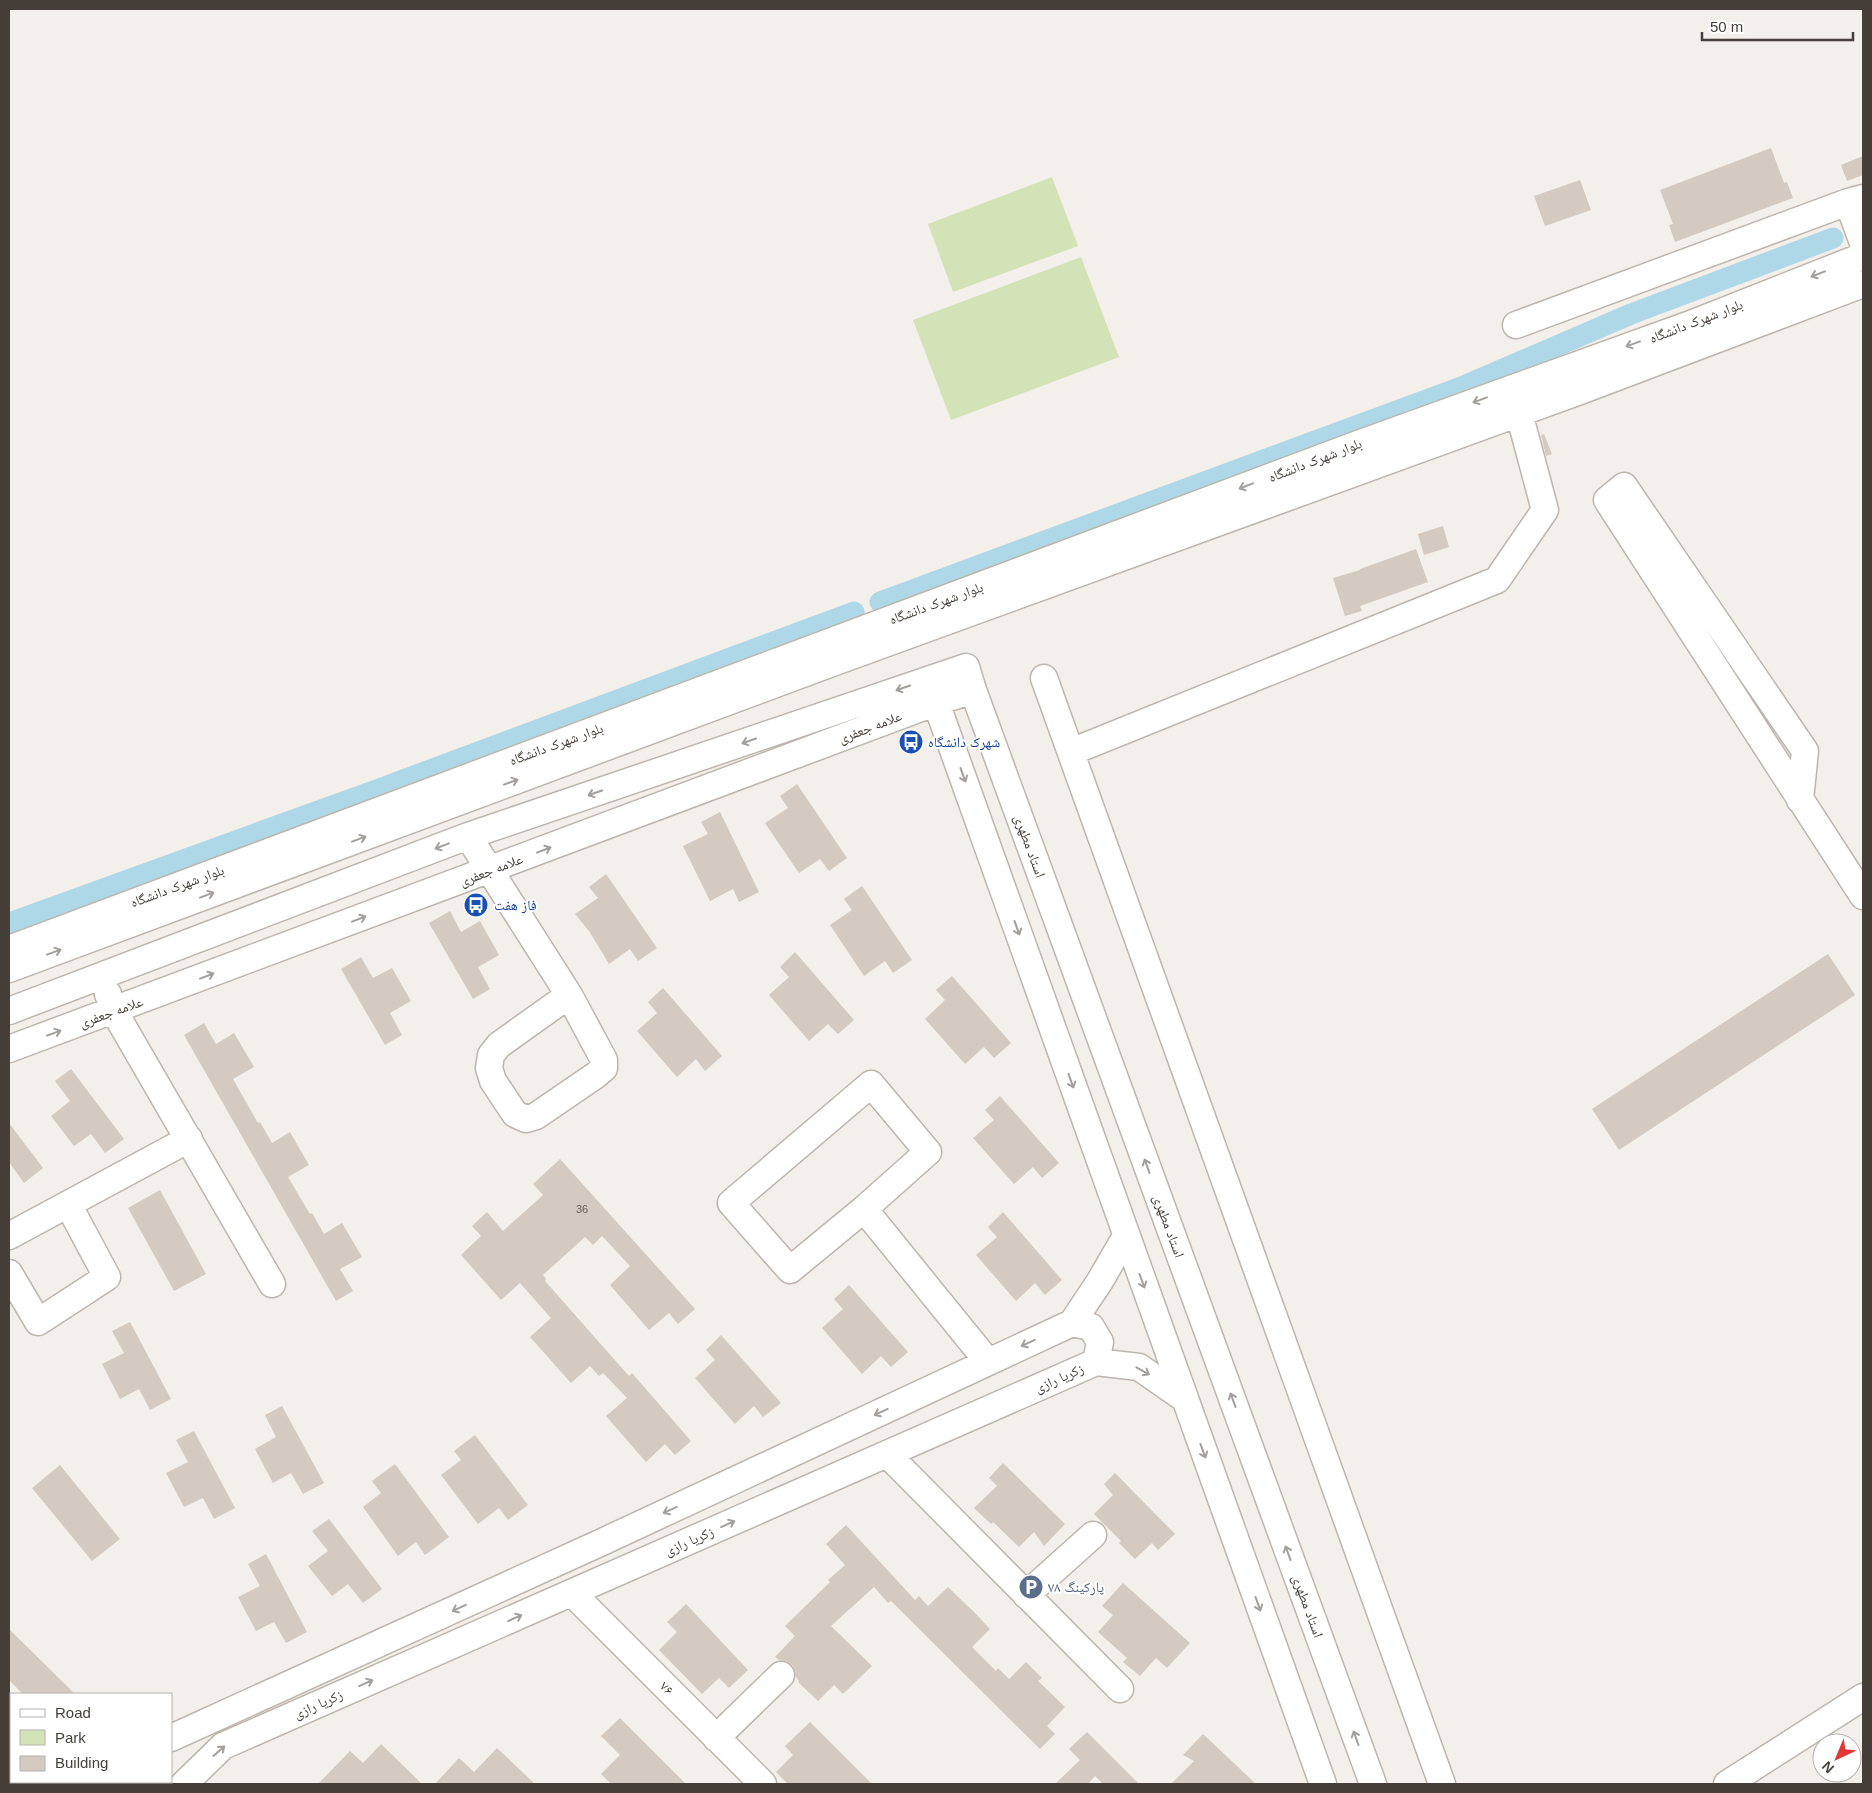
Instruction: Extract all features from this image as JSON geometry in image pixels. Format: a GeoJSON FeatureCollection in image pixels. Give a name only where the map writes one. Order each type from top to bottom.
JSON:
{"type":"FeatureCollection","features":[{"type":"Feature","properties":{"kind":"street"},"geometry":{"type":"LineString","coordinates":[[1516,325],[1856,200],[1863,243]]}},
{"type":"Feature","properties":{"kind":"street","name":"بلوار شهرک دانشگاه"},"geometry":{"type":"LineString","coordinates":[[9,949],[1358,444],[1688,325],[1863,256]]}},
{"type":"Feature","properties":{"kind":"street","name":"بلوار شهرک دانشگاه"},"geometry":{"type":"LineString","coordinates":[[9,969],[835,662],[1519,413],[1863,284]]}},
{"type":"Feature","properties":{"kind":"street"},"geometry":{"type":"LineString","coordinates":[[1070,752],[1497,580],[1545,510],[1519,413]]}},
{"type":"Feature","properties":{"kind":"street"},"geometry":{"type":"LineString","coordinates":[[1800,800],[1805,751],[1624,486],[1607,500],[1800,800],[1863,896]]}},
{"type":"Feature","properties":{"kind":"street"},"geometry":{"type":"LineString","coordinates":[[1044,678],[1442,1784]]}},
{"type":"Feature","properties":{"kind":"street","name":"علامه جعفری"},"geometry":{"type":"LineString","coordinates":[[9,1011],[468,836],[969,679]]}},
{"type":"Feature","properties":{"kind":"street","name":"استاد مطهری"},"geometry":{"type":"LineString","coordinates":[[969,679],[1373,1784]]}},
{"type":"Feature","properties":{"kind":"street"},"geometry":{"type":"LineString","coordinates":[[932,691],[1323,1784]]}},
{"type":"Feature","properties":{"kind":"street","name":"علامه جعفری"},"geometry":{"type":"LineString","coordinates":[[9,1050],[490,870],[932,691]]}},
{"type":"Feature","properties":{"kind":"street"},"geometry":{"type":"LineString","coordinates":[[468,836],[569,996],[604,1060],[604,1068],[596,1075],[536,1116],[526,1119],[515,1114],[493,1081],[489,1068],[492,1055],[499,1045],[569,996]]}},
{"type":"Feature","properties":{"kind":"street"},"geometry":{"type":"LineString","coordinates":[[100,975],[114,1011],[272,1284]]}},
{"type":"Feature","properties":{"kind":"street"},"geometry":{"type":"LineString","coordinates":[[871,1084],[928,1152],[864,1209],[790,1270],[731,1203],[871,1084]]}},
{"type":"Feature","properties":{"kind":"street"},"geometry":{"type":"LineString","coordinates":[[9,1236],[188,1139]]}},
{"type":"Feature","properties":{"kind":"street"},"geometry":{"type":"LineString","coordinates":[[9,1273],[38,1322],[107,1277],[68,1204]]}},
{"type":"Feature","properties":{"kind":"street"},"geometry":{"type":"LineString","coordinates":[[864,1209],[988,1362]]}},
{"type":"Feature","properties":{"kind":"street"},"geometry":{"type":"LineString","coordinates":[[1072,1323],[1100,1281],[1126,1236]]}},
{"type":"Feature","properties":{"kind":"street","name":"زکریا رازی"},"geometry":{"type":"LineString","coordinates":[[172,1738],[600,1543],[1072,1323],[1091,1327],[1100,1342],[1096,1362],[223,1746],[184,1784]]}},
{"type":"Feature","properties":{"kind":"street"},"geometry":{"type":"LineString","coordinates":[[1096,1362],[1139,1367],[1185,1399]]}},
{"type":"Feature","properties":{"kind":"street"},"geometry":{"type":"LineString","coordinates":[[930,1389],[948,1427]]}},
{"type":"Feature","properties":{"kind":"street"},"geometry":{"type":"LineString","coordinates":[[887,1454],[1120,1689]]}},
{"type":"Feature","properties":{"kind":"street"},"geometry":{"type":"LineString","coordinates":[[1026,1595],[1094,1535]]}},
{"type":"Feature","properties":{"kind":"street"},"geometry":{"type":"LineString","coordinates":[[600,1543],[614,1574]]}},
{"type":"Feature","properties":{"kind":"street","name":"۷۶"},"geometry":{"type":"LineString","coordinates":[[572,1592],[763,1784]]}},
{"type":"Feature","properties":{"kind":"street"},"geometry":{"type":"LineString","coordinates":[[716,1738],[781,1675]]}},
{"type":"Feature","properties":{"kind":"street"},"geometry":{"type":"LineString","coordinates":[[1727,1784],[1863,1699]]}},
{"type":"Feature","properties":{"kind":"green space"},"geometry":{"type":"Polygon","coordinates":[[[1052,177],[1078,246],[953,292],[928,224],[1052,177]]]}},
{"type":"Feature","properties":{"kind":"green space"},"geometry":{"type":"Polygon","coordinates":[[[1081,257],[1119,357],[951,420],[913,320],[1081,257]]]}},
{"type":"Feature","properties":{"kind":"building"},"geometry":{"type":"Polygon","coordinates":[[[1771,148],[1784,183],[1787,182],[1793,198],[1675,242],[1669,225],[1673,224],[1660,190],[1771,148]]]}},
{"type":"Feature","properties":{"kind":"building"},"geometry":{"type":"Polygon","coordinates":[[[1863,156],[1863,175],[1847,181],[1841,165],[1863,156]]]}},
{"type":"Feature","properties":{"kind":"building"},"geometry":{"type":"Polygon","coordinates":[[[1580,180],[1591,210],[1545,226],[1534,196],[1580,180]]]}},
{"type":"Feature","properties":{"kind":"building"},"geometry":{"type":"Polygon","coordinates":[[[1544,434],[1552,454],[1546,456],[1541,435],[1544,434]]]}},
{"type":"Feature","properties":{"kind":"building"},"geometry":{"type":"Polygon","coordinates":[[[1443,526],[1449,547],[1424,555],[1418,534],[1443,526]]]}},
{"type":"Feature","properties":{"kind":"building"},"geometry":{"type":"Polygon","coordinates":[[[1416,549],[1428,582],[1360,606],[1362,611],[1345,616],[1333,578],[1416,549]]]}},
{"type":"Feature","properties":{"kind":"building"},"geometry":{"type":"Polygon","coordinates":[[[797,784],[847,858],[829,871],[820,859],[799,873],[765,823],[788,808],[780,796],[797,784]]]}},
{"type":"Feature","properties":{"kind":"building"},"geometry":{"type":"Polygon","coordinates":[[[720,812],[759,892],[739,902],[733,889],[710,901],[683,846],[708,834],[701,822],[720,812]]]}},
{"type":"Feature","properties":{"kind":"building"},"geometry":{"type":"Polygon","coordinates":[[[606,874],[657,948],[638,961],[630,949],[609,964],[589,931],[575,914],[598,898],[589,887],[606,874]]]}},
{"type":"Feature","properties":{"kind":"building"},"geometry":{"type":"Polygon","coordinates":[[[862,886],[912,960],[893,973],[885,961],[864,976],[830,925],[852,910],[844,899],[862,886]]]}},
{"type":"Feature","properties":{"kind":"building"},"geometry":{"type":"Polygon","coordinates":[[[450,911],[461,932],[480,921],[499,955],[478,967],[490,989],[473,999],[429,923],[450,911]]]}},
{"type":"Feature","properties":{"kind":"building"},"geometry":{"type":"Polygon","coordinates":[[[795,952],[854,1020],[838,1034],[828,1024],[809,1041],[769,995],[789,977],[780,967],[795,952]]]}},
{"type":"Feature","properties":{"kind":"building"},"geometry":{"type":"Polygon","coordinates":[[[1828,954],[1855,995],[1619,1150],[1592,1109],[1828,954]]]}},
{"type":"Feature","properties":{"kind":"building"},"geometry":{"type":"Polygon","coordinates":[[[361,957],[373,978],[392,968],[411,1001],[390,1013],[402,1035],[385,1045],[341,969],[361,957]]]}},
{"type":"Feature","properties":{"kind":"building"},"geometry":{"type":"Polygon","coordinates":[[[952,976],[1011,1043],[994,1058],[984,1047],[965,1064],[925,1019],[945,1000],[936,990],[952,976]]]}},
{"type":"Feature","properties":{"kind":"building"},"geometry":{"type":"Polygon","coordinates":[[[663,988],[722,1056],[705,1071],[696,1059],[677,1077],[637,1031],[657,1013],[648,1002],[663,988]]]}},
{"type":"Feature","properties":{"kind":"building"},"geometry":{"type":"Polygon","coordinates":[[[204,1023],[216,1044],[234,1033],[254,1067],[233,1079],[258,1123],[260,1122],[272,1143],[290,1132],[309,1165],[288,1177],[324,1234],[342,1223],[362,1257],[340,1269],[353,1291],[336,1301],[184,1035],[204,1023]]]}},
{"type":"Feature","properties":{"kind":"building"},"geometry":{"type":"Polygon","coordinates":[[[71,1069],[124,1139],[105,1153],[91,1134],[74,1146],[51,1116],[70,1101],[55,1081],[71,1069]]]}},
{"type":"Feature","properties":{"kind":"building"},"geometry":{"type":"Polygon","coordinates":[[[1000,1096],[1059,1163],[1042,1178],[1033,1167],[1014,1184],[973,1138],[994,1120],[985,1110],[1000,1096]]]}},
{"type":"Feature","properties":{"kind":"building"},"geometry":{"type":"Polygon","coordinates":[[[9,1123],[43,1168],[24,1183],[9,1162],[9,1123]]]}},
{"type":"Feature","properties":{"kind":"building"},"geometry":{"type":"Polygon","coordinates":[[[560,1159],[695,1309],[678,1324],[669,1313],[649,1330],[610,1285],[630,1266],[602,1236],[593,1245],[585,1237],[543,1275],[546,1279],[545,1281],[629,1376],[632,1373],[691,1441],[675,1455],[665,1444],[646,1462],[606,1416],[627,1398],[603,1373],[599,1376],[590,1366],[571,1383],[530,1337],[551,1318],[520,1283],[501,1300],[461,1255],[481,1236],[472,1226],[487,1212],[503,1231],[543,1195],[533,1184],[560,1159]]]}},
{"type":"Feature","properties":{"kind":"building"},"geometry":{"type":"Polygon","coordinates":[[[160,1190],[206,1274],[174,1291],[128,1208],[160,1190]]]}},
{"type":"Feature","properties":{"kind":"building"},"geometry":{"type":"Polygon","coordinates":[[[1003,1212],[1062,1280],[1045,1295],[1035,1283],[1016,1301],[976,1255],[997,1237],[988,1227],[1003,1212]]]}},
{"type":"Feature","properties":{"kind":"building"},"geometry":{"type":"Polygon","coordinates":[[[849,1285],[908,1352],[891,1367],[881,1356],[862,1374],[822,1328],[843,1309],[834,1299],[849,1285]]]}},
{"type":"Feature","properties":{"kind":"building"},"geometry":{"type":"Polygon","coordinates":[[[130,1322],[171,1399],[150,1410],[139,1389],[120,1399],[102,1364],[124,1353],[112,1331],[130,1322]]]}},
{"type":"Feature","properties":{"kind":"building"},"geometry":{"type":"Polygon","coordinates":[[[721,1335],[781,1403],[763,1417],[754,1406],[735,1424],[695,1378],[715,1360],[706,1350],[721,1335]]]}},
{"type":"Feature","properties":{"kind":"building"},"geometry":{"type":"Polygon","coordinates":[[[282,1406],[324,1483],[303,1494],[291,1473],[273,1483],[255,1449],[276,1437],[265,1415],[282,1406]]]}},
{"type":"Feature","properties":{"kind":"building"},"geometry":{"type":"Polygon","coordinates":[[[194,1431],[235,1508],[214,1519],[203,1498],[184,1507],[166,1473],[188,1462],[176,1440],[194,1431]]]}},
{"type":"Feature","properties":{"kind":"building"},"geometry":{"type":"Polygon","coordinates":[[[475,1435],[528,1505],[508,1520],[499,1508],[478,1524],[441,1475],[461,1460],[454,1451],[475,1435]]]}},
{"type":"Feature","properties":{"kind":"building"},"geometry":{"type":"Polygon","coordinates":[[[1003,1463],[1065,1524],[1044,1546],[1034,1532],[1019,1547],[993,1522],[991,1524],[974,1508],[997,1486],[989,1478],[1003,1463]]]}},
{"type":"Feature","properties":{"kind":"building"},"geometry":{"type":"Polygon","coordinates":[[[395,1464],[449,1537],[425,1555],[416,1542],[398,1556],[363,1507],[381,1493],[372,1481],[395,1464]]]}},
{"type":"Feature","properties":{"kind":"building"},"geometry":{"type":"Polygon","coordinates":[[[60,1465],[120,1539],[92,1561],[32,1488],[60,1465]]]}},
{"type":"Feature","properties":{"kind":"building"},"geometry":{"type":"Polygon","coordinates":[[[1115,1473],[1175,1534],[1158,1550],[1152,1543],[1135,1559],[1119,1543],[1121,1541],[1094,1514],[1113,1495],[1104,1484],[1115,1473]]]}},
{"type":"Feature","properties":{"kind":"building"},"geometry":{"type":"Polygon","coordinates":[[[329,1519],[382,1589],[363,1603],[348,1584],[332,1596],[308,1566],[328,1551],[312,1531],[329,1519]]]}},
{"type":"Feature","properties":{"kind":"building"},"geometry":{"type":"Polygon","coordinates":[[[846,1525],[915,1600],[919,1596],[928,1606],[948,1587],[975,1613],[990,1629],[972,1647],[996,1671],[998,1668],[1009,1679],[1026,1662],[1042,1678],[1038,1681],[1065,1707],[1047,1726],[1055,1734],[1040,1749],[891,1601],[888,1603],[874,1587],[831,1626],[872,1666],[843,1694],[834,1685],[818,1701],[798,1682],[792,1665],[775,1657],[795,1636],[785,1626],[830,1582],[828,1580],[845,1565],[826,1544],[846,1525]]]}},
{"type":"Feature","properties":{"kind":"building"},"geometry":{"type":"Polygon","coordinates":[[[266,1554],[307,1632],[286,1643],[274,1622],[256,1631],[238,1597],[260,1586],[248,1564],[266,1554]]]}},
{"type":"Feature","properties":{"kind":"building"},"geometry":{"type":"Polygon","coordinates":[[[1123,1583],[1190,1643],[1167,1668],[1156,1658],[1140,1676],[1123,1662],[1127,1658],[1098,1632],[1113,1615],[1102,1606],[1123,1583]]]}},
{"type":"Feature","properties":{"kind":"building"},"geometry":{"type":"Polygon","coordinates":[[[686,1604],[748,1670],[729,1688],[719,1678],[702,1694],[659,1650],[677,1632],[667,1622],[686,1604]]]}},
{"type":"Feature","properties":{"kind":"building"},"geometry":{"type":"Polygon","coordinates":[[[9,1629],[74,1693],[22,1693],[9,1680],[9,1629]]]}},
{"type":"Feature","properties":{"kind":"building"},"geometry":{"type":"Polygon","coordinates":[[[620,1718],[686,1784],[611,1784],[601,1774],[620,1755],[601,1736],[620,1718]]]}},
{"type":"Feature","properties":{"kind":"building"},"geometry":{"type":"Polygon","coordinates":[[[810,1722],[872,1784],[788,1784],[776,1772],[793,1755],[785,1746],[810,1722]]]}},
{"type":"Feature","properties":{"kind":"building"},"geometry":{"type":"Polygon","coordinates":[[[1087,1732],[1139,1784],[1103,1784],[1095,1776],[1088,1784],[1055,1784],[1080,1760],[1069,1749],[1087,1732]]]}},
{"type":"Feature","properties":{"kind":"building"},"geometry":{"type":"Polygon","coordinates":[[[1203,1734],[1256,1784],[1171,1784],[1194,1761],[1183,1755],[1203,1734]]]}},
{"type":"Feature","properties":{"kind":"building"},"geometry":{"type":"Polygon","coordinates":[[[381,1744],[422,1784],[318,1784],[350,1751],[363,1763],[381,1744]]]}},
{"type":"Feature","properties":{"kind":"building"},"geometry":{"type":"Polygon","coordinates":[[[497,1748],[535,1784],[435,1784],[459,1758],[474,1772],[497,1748]]]}},
{"type":"Feature","properties":{"kind":"waterway"},"geometry":{"type":"LineString","coordinates":[[880,602],[1464,386],[1631,314],[1833,238]]}},
{"type":"Feature","properties":{"kind":"waterway"},"geometry":{"type":"LineString","coordinates":[[9,923],[379,789],[854,612]]}},
{"type":"Feature","properties":{"kind":"place","name":"شهرک دانشگاه"},"geometry":{"type":"Point","coordinates":[911,742]}},
{"type":"Feature","properties":{"kind":"place","name":"فاز هفت"},"geometry":{"type":"Point","coordinates":[476,905]}},
{"type":"Feature","properties":{"kind":"place","name":"پارکینگ ۷۸"},"geometry":{"type":"Point","coordinates":[1031,1587]}}]}
